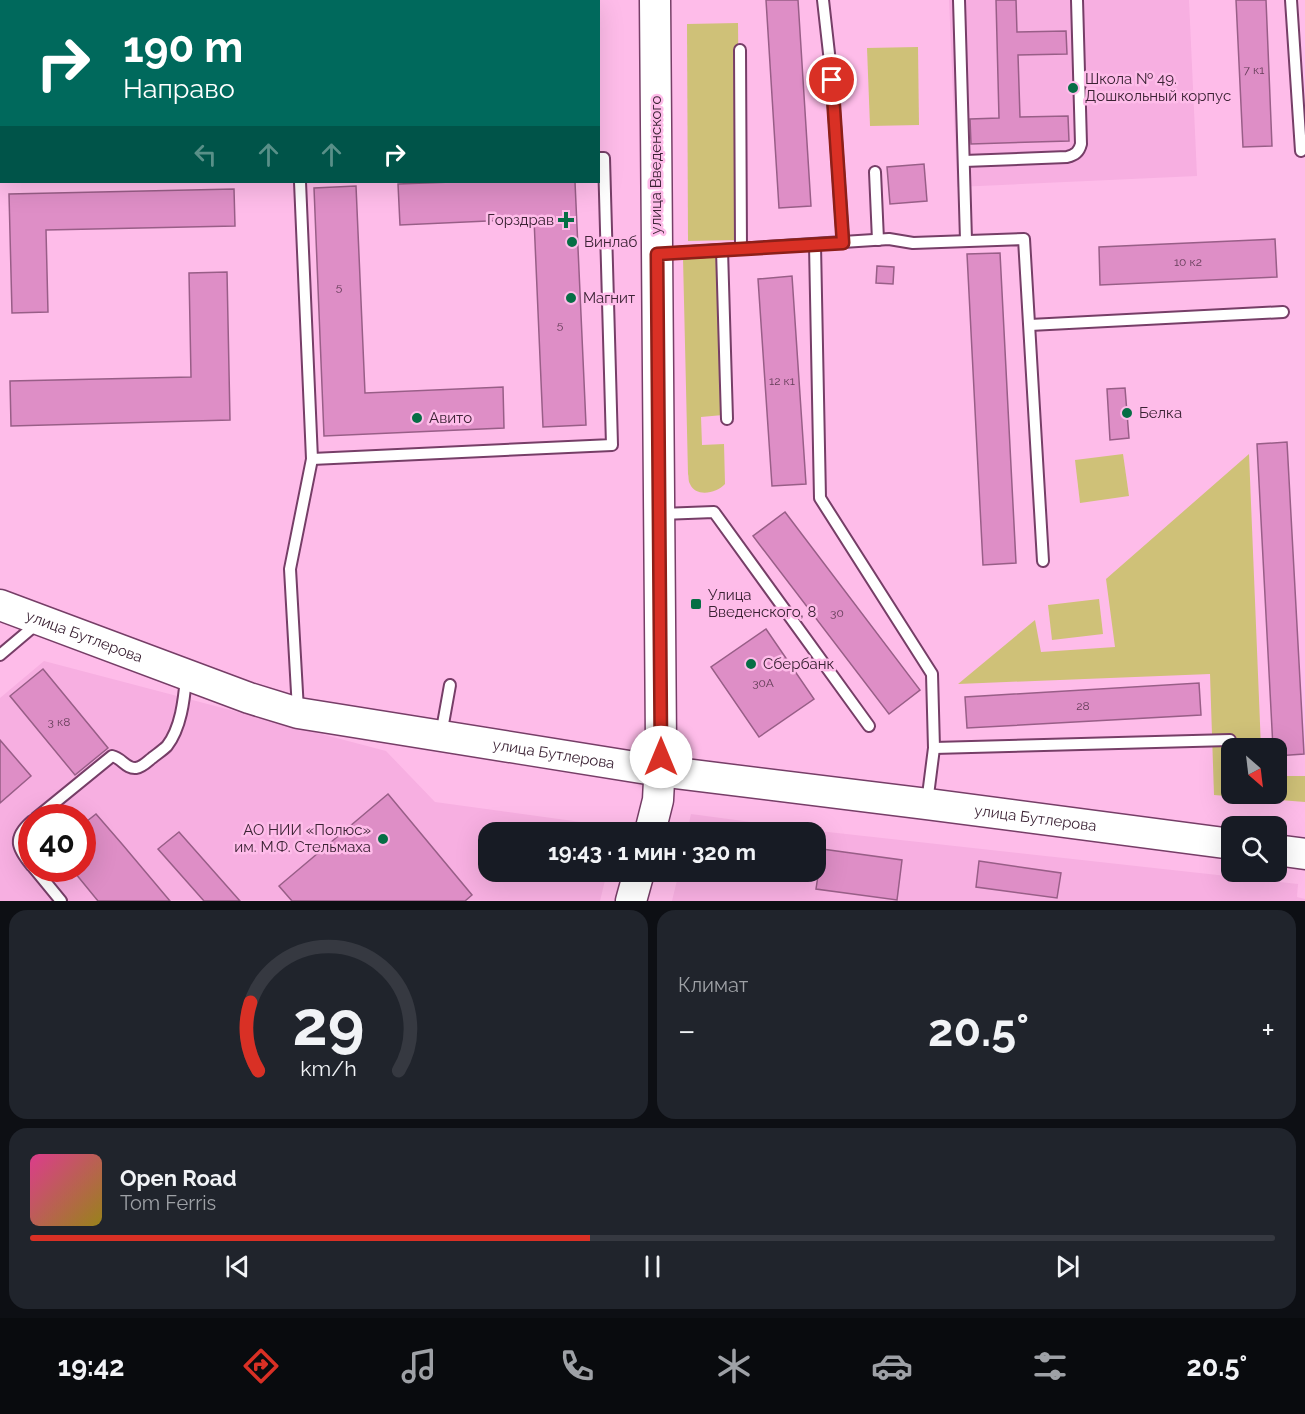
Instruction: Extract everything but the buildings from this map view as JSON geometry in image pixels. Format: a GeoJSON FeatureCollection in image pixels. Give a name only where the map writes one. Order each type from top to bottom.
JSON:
{"type":"FeatureCollection","features":[{"type":"Feature","properties":{"kind":"street","name":"улица Введенского"},"geometry":{"type":"LineString","coordinates":[[652,822],[658,800],[660,771],[655,0]]}},
{"type":"Feature","properties":{"kind":"street","name":"улица Бутлерова"},"geometry":{"type":"LineString","coordinates":[[0,605],[186,675],[298,714],[660,771],[1221,843]]}},
{"type":"Feature","properties":{"kind":"street"},"geometry":{"type":"LineString","coordinates":[[1287,852],[1305,854]]}},
{"type":"Feature","properties":{"kind":"street"},"geometry":{"type":"LineString","coordinates":[[632,901],[637,882]]}},
{"type":"Feature","properties":{"kind":"lane"},"geometry":{"type":"LineString","coordinates":[[824,0],[843,243]]}},
{"type":"Feature","properties":{"kind":"lane"},"geometry":{"type":"LineString","coordinates":[[960,0],[966,240]]}},
{"type":"Feature","properties":{"kind":"lane"},"geometry":{"type":"LineString","coordinates":[[964,160],[1067,158],[1080,149],[1082,144],[1077,0]]}},
{"type":"Feature","properties":{"kind":"lane"},"geometry":{"type":"LineString","coordinates":[[1291,0],[1301,151]]}},
{"type":"Feature","properties":{"kind":"lane"},"geometry":{"type":"LineString","coordinates":[[740,50],[741,249]]}},
{"type":"Feature","properties":{"kind":"lane"},"geometry":{"type":"LineString","coordinates":[[312,459],[612,445],[604,158],[600,158]]}},
{"type":"Feature","properties":{"kind":"lane"},"geometry":{"type":"LineString","coordinates":[[875,172],[878,240]]}},
{"type":"Feature","properties":{"kind":"lane"},"geometry":{"type":"LineString","coordinates":[[298,714],[290,568],[312,459],[300,183]]}},
{"type":"Feature","properties":{"kind":"lane"},"geometry":{"type":"LineString","coordinates":[[657,254],[843,243],[889,238],[913,243],[1024,239],[1043,561]]}},
{"type":"Feature","properties":{"kind":"lane"},"geometry":{"type":"LineString","coordinates":[[815,244],[820,498],[932,674],[934,748],[927,804]]}},
{"type":"Feature","properties":{"kind":"lane"},"geometry":{"type":"LineString","coordinates":[[722,250],[727,419]]}},
{"type":"Feature","properties":{"kind":"lane"},"geometry":{"type":"LineString","coordinates":[[1030,325],[1283,312]]}},
{"type":"Feature","properties":{"kind":"lane"},"geometry":{"type":"LineString","coordinates":[[659,514],[714,512],[869,726]]}},
{"type":"Feature","properties":{"kind":"lane"},"geometry":{"type":"LineString","coordinates":[[0,655],[42,620]]}},
{"type":"Feature","properties":{"kind":"lane"},"geometry":{"type":"LineString","coordinates":[[53,804],[112,756],[118,757],[127,766],[135,768],[144,765],[166,747],[176,730],[184,698],[186,675]]}},
{"type":"Feature","properties":{"kind":"lane"},"geometry":{"type":"LineString","coordinates":[[441,736],[450,685]]}},
{"type":"Feature","properties":{"kind":"lane"},"geometry":{"type":"LineString","coordinates":[[934,748],[1221,740]]}},
{"type":"Feature","properties":{"kind":"lane"},"geometry":{"type":"LineString","coordinates":[[45,882],[61,901]]}},
{"type":"Feature","properties":{"kind":"shaded area","name":"Школа № 49. Дошкольный корпус"},"geometry":{"type":"Polygon","coordinates":[[[949,0],[1189,0],[1197,176],[957,187],[949,0]]]}},
{"type":"Feature","properties":{"kind":"shaded area"},"geometry":{"type":"Polygon","coordinates":[[[738,23],[740,240],[688,241],[687,24],[738,23]]]}},
{"type":"Feature","properties":{"kind":"shaded area"},"geometry":{"type":"Polygon","coordinates":[[[918,47],[919,125],[870,126],[867,48],[918,47]]]}},
{"type":"Feature","properties":{"kind":"shaded area"},"geometry":{"type":"Polygon","coordinates":[[[718,256],[723,415],[701,417],[702,445],[724,444],[725,484],[712,492],[702,493],[689,483],[688,474],[683,258],[718,256]]]}},
{"type":"Feature","properties":{"kind":"shaded area"},"geometry":{"type":"Polygon","coordinates":[[[1123,454],[1129,496],[1080,503],[1075,460],[1123,454]]]}},
{"type":"Feature","properties":{"kind":"shaded area"},"geometry":{"type":"Polygon","coordinates":[[[1249,454],[1261,738],[1221,738],[1221,796],[1214,795],[1210,674],[958,684],[1035,620],[1041,652],[1115,647],[1106,579],[1249,454]]]}},
{"type":"Feature","properties":{"kind":"shaded area"},"geometry":{"type":"Polygon","coordinates":[[[1099,599],[1103,634],[1052,640],[1048,605],[1099,599]]]}},
{"type":"Feature","properties":{"kind":"shaded area"},"geometry":{"type":"Polygon","coordinates":[[[44,661],[386,751],[435,802],[581,822],[478,822],[478,882],[605,882],[600,901],[0,901],[0,698],[44,661]]]}},
{"type":"Feature","properties":{"kind":"shaded area"},"geometry":{"type":"Polygon","coordinates":[[[1287,776],[1305,776],[1305,802],[1287,801],[1287,776]]]}},
{"type":"Feature","properties":{"kind":"shaded area"},"geometry":{"type":"Polygon","coordinates":[[[691,814],[750,822],[689,822],[691,814]]]}},
{"type":"Feature","properties":{"kind":"shaded area"},"geometry":{"type":"Polygon","coordinates":[[[826,832],[1221,875],[1221,882],[1298,884],[1297,897],[1305,899],[1305,901],[672,901],[677,882],[826,882],[826,832]]]}},
{"type":"Feature","properties":{"kind":"place","name":"Школа № 49. Дошкольный корпус"},"geometry":{"type":"Point","coordinates":[1073,88]}},
{"type":"Feature","properties":{"kind":"place","name":"Горздрав"},"geometry":{"type":"Point","coordinates":[566,220]}},
{"type":"Feature","properties":{"kind":"place","name":"Винлаб"},"geometry":{"type":"Point","coordinates":[572,242]}},
{"type":"Feature","properties":{"kind":"place","name":"Магнит"},"geometry":{"type":"Point","coordinates":[571,298]}},
{"type":"Feature","properties":{"kind":"place","name":"Белка"},"geometry":{"type":"Point","coordinates":[1127,413]}},
{"type":"Feature","properties":{"kind":"place","name":"Авито"},"geometry":{"type":"Point","coordinates":[417,418]}},
{"type":"Feature","properties":{"kind":"place","name":"Улица Введенского, 8"},"geometry":{"type":"Point","coordinates":[696,604]}},
{"type":"Feature","properties":{"kind":"place","name":"Сбербанк"},"geometry":{"type":"Point","coordinates":[751,664]}},
{"type":"Feature","properties":{"kind":"place","name":"АО НИИ «Полюс» им. М.Ф. Стельмаха"},"geometry":{"type":"Point","coordinates":[383,839]}},
{"type":"Feature","properties":{"kind":"route"},"geometry":{"type":"LineString","coordinates":[[661,757],[657,254],[843,243],[832,80]]}}]}
